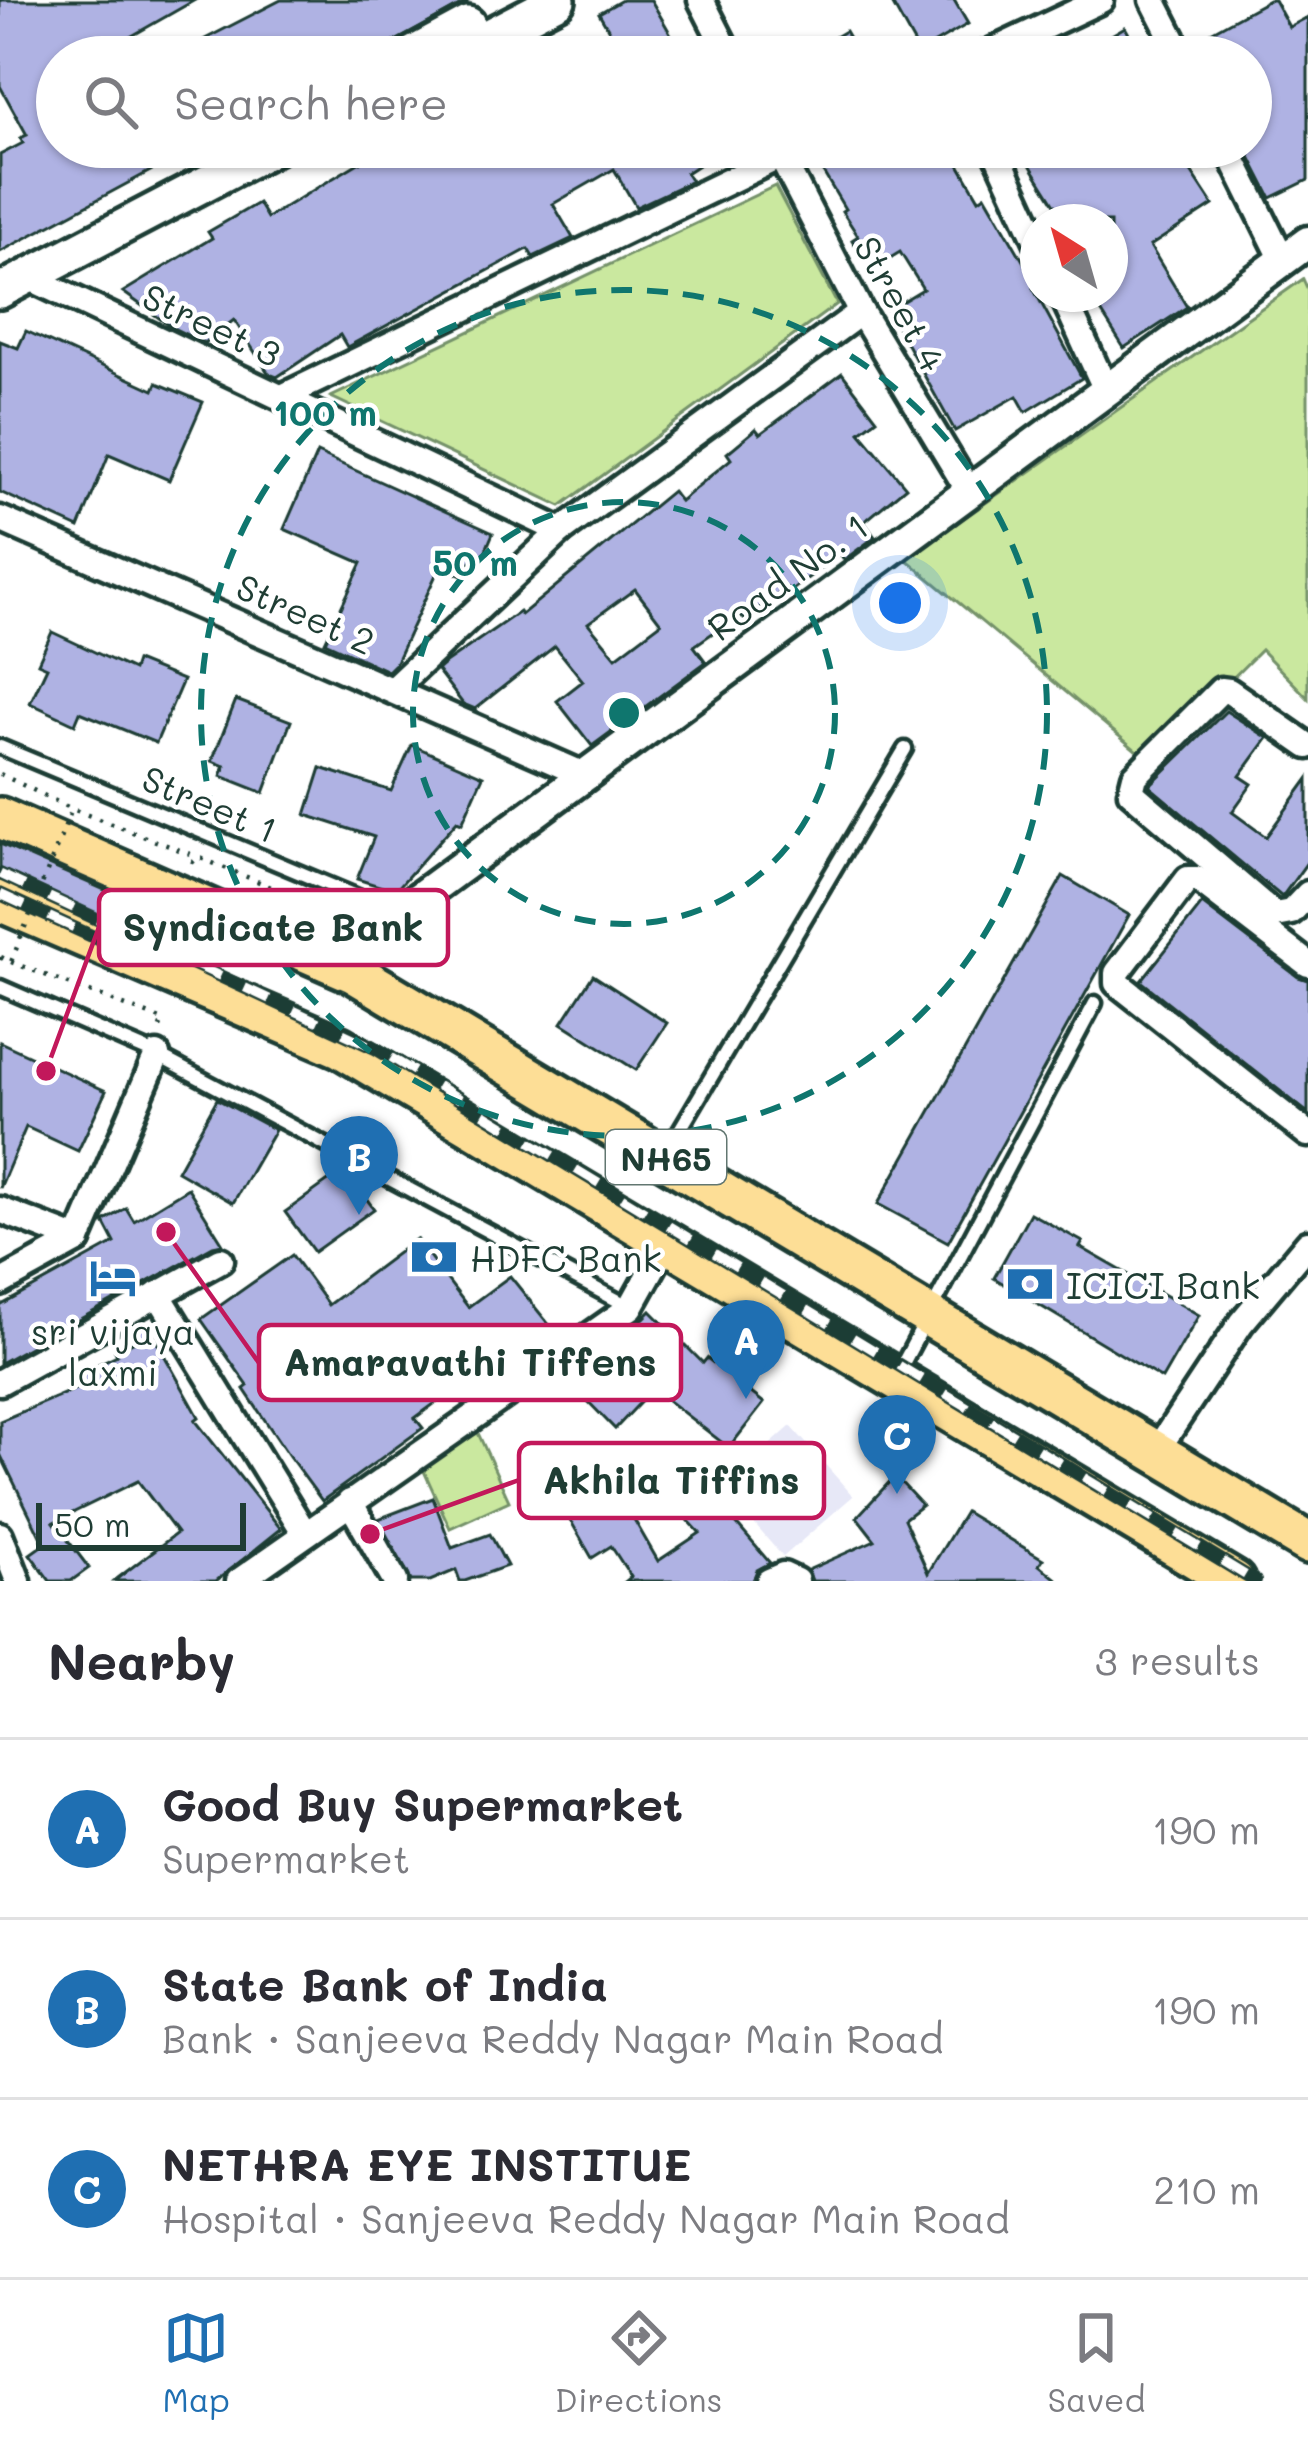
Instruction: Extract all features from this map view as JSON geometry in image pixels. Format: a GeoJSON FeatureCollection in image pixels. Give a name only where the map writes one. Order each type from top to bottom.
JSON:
{"type":"FeatureCollection","features":[{"type":"Feature","properties":{"kind":"highway","name":"NH65"},"geometry":{"type":"LineString","coordinates":[[0,818],[355,973],[1308,1543]]}},
{"type":"Feature","properties":{"kind":"highway","name":"NH65"},"geometry":{"type":"LineString","coordinates":[[0,901],[340,1047],[1234,1581]]}},
{"type":"Feature","properties":{"kind":"main road"},"geometry":{"type":"LineString","coordinates":[[446,36],[514,0]]}},
{"type":"Feature","properties":{"kind":"main road"},"geometry":{"type":"LineString","coordinates":[[489,36],[558,0]]}},
{"type":"Feature","properties":{"kind":"main road"},"geometry":{"type":"LineString","coordinates":[[9,280],[201,168]]}},
{"type":"Feature","properties":{"kind":"main road"},"geometry":{"type":"LineString","coordinates":[[9,280],[233,168]]}},
{"type":"Feature","properties":{"kind":"street"},"geometry":{"type":"LineString","coordinates":[[700,0],[719,36]]}},
{"type":"Feature","properties":{"kind":"street"},"geometry":{"type":"LineString","coordinates":[[1025,36],[1101,0]]}},
{"type":"Feature","properties":{"kind":"street"},"geometry":{"type":"LineString","coordinates":[[1153,0],[1171,36]]}},
{"type":"Feature","properties":{"kind":"street"},"geometry":{"type":"LineString","coordinates":[[282,397],[749,168]]}},
{"type":"Feature","properties":{"kind":"street","name":"Street 4"},"geometry":{"type":"LineString","coordinates":[[794,168],[862,312],[969,491]]}},
{"type":"Feature","properties":{"kind":"street"},"geometry":{"type":"LineString","coordinates":[[1004,168],[1020,204]]}},
{"type":"Feature","properties":{"kind":"street"},"geometry":{"type":"LineString","coordinates":[[1241,168],[1296,251]]}},
{"type":"Feature","properties":{"kind":"street","name":"Road No. 1"},"geometry":{"type":"LineString","coordinates":[[355,973],[390,923],[582,774],[1296,251]]}},
{"type":"Feature","properties":{"kind":"street","name":"Street 3"},"geometry":{"type":"LineString","coordinates":[[9,280],[282,397],[561,531]]}},
{"type":"Feature","properties":{"kind":"street"},"geometry":{"type":"LineString","coordinates":[[392,690],[561,531],[862,312]]}},
{"type":"Feature","properties":{"kind":"street"},"geometry":{"type":"LineString","coordinates":[[1070,312],[1106,390]]}},
{"type":"Feature","properties":{"kind":"street","name":"Street 2"},"geometry":{"type":"LineString","coordinates":[[0,519],[582,774]]}},
{"type":"Feature","properties":{"kind":"street"},"geometry":{"type":"LineString","coordinates":[[1308,746],[1225,689],[1135,776],[1131,792],[1275,915],[1292,912],[1308,894]]}},
{"type":"Feature","properties":{"kind":"street"},"geometry":{"type":"LineString","coordinates":[[1308,964],[1197,879],[1188,879],[1117,973],[1117,983],[1308,1134]]}},
{"type":"Feature","properties":{"kind":"street"},"geometry":{"type":"LineString","coordinates":[[0,1283],[78,1240],[157,1055]]}},
{"type":"Feature","properties":{"kind":"street"},"geometry":{"type":"LineString","coordinates":[[0,1210],[78,1240]]}},
{"type":"Feature","properties":{"kind":"street"},"geometry":{"type":"LineString","coordinates":[[1155,1453],[1241,1323],[1308,1243]]}},
{"type":"Feature","properties":{"kind":"street"},"geometry":{"type":"LineString","coordinates":[[243,1580],[304,1532],[632,1307],[666,1244]]}},
{"type":"Feature","properties":{"kind":"street"},"geometry":{"type":"LineString","coordinates":[[0,1382],[221,1260]]}},
{"type":"Feature","properties":{"kind":"street"},"geometry":{"type":"LineString","coordinates":[[158,1294],[304,1532]]}},
{"type":"Feature","properties":{"kind":"street"},"geometry":{"type":"LineString","coordinates":[[350,1502],[395,1581]]}},
{"type":"Feature","properties":{"kind":"street"},"geometry":{"type":"LineString","coordinates":[[0,1535],[18,1581]]}},
{"type":"Feature","properties":{"kind":"street"},"geometry":{"type":"LineString","coordinates":[[769,1581],[783,1575],[796,1581]]}},
{"type":"Feature","properties":{"kind":"lane","name":"Street 1"},"geometry":{"type":"LineString","coordinates":[[0,747],[390,923]]}},
{"type":"Feature","properties":{"kind":"lane"},"geometry":{"type":"LineString","coordinates":[[664,1156],[905,749]]}},
{"type":"Feature","properties":{"kind":"lane"},"geometry":{"type":"LineString","coordinates":[[0,987],[157,1055],[632,1307]]}},
{"type":"Feature","properties":{"kind":"lane"},"geometry":{"type":"LineString","coordinates":[[895,1379],[1094,1004]]}},
{"type":"Feature","properties":{"kind":"path"},"geometry":{"type":"LineString","coordinates":[[0,778],[191,864],[198,857]]}},
{"type":"Feature","properties":{"kind":"path"},"geometry":{"type":"LineString","coordinates":[[0,778],[198,857],[390,923]]}},
{"type":"Feature","properties":{"kind":"path"},"geometry":{"type":"LineString","coordinates":[[11,962],[72,808]]}},
{"type":"Feature","properties":{"kind":"path"},"geometry":{"type":"LineString","coordinates":[[0,959],[164,1020]]}},
{"type":"Feature","properties":{"kind":"shaded area"},"geometry":{"type":"Polygon","coordinates":[[[791,1426],[853,1496],[783,1557],[722,1487],[791,1426]]]}},
{"type":"Feature","properties":{"kind":"green space"},"geometry":{"type":"Polygon","coordinates":[[[775,186],[837,304],[561,506],[331,397],[775,186]]]}},
{"type":"Feature","properties":{"kind":"green space"},"geometry":{"type":"Polygon","coordinates":[[[1303,279],[1308,290],[1308,698],[1261,650],[1149,761],[906,559],[1303,279]]]}},
{"type":"Feature","properties":{"kind":"green space"},"geometry":{"type":"Polygon","coordinates":[[[478,1433],[509,1501],[450,1528],[419,1460],[478,1433]]]}},
{"type":"Feature","properties":{"kind":"building"},"geometry":{"type":"Polygon","coordinates":[[[0,0],[195,0],[132,36],[36,36],[36,168],[156,168],[0,252],[0,155],[23,143],[20,138],[27,135],[0,86],[0,0]]]}},
{"type":"Feature","properties":{"kind":"building"},"geometry":{"type":"Polygon","coordinates":[[[281,0],[470,0],[405,36],[211,36],[281,0]]]}},
{"type":"Feature","properties":{"kind":"building"},"geometry":{"type":"Polygon","coordinates":[[[622,0],[651,0],[672,36],[612,36],[599,13],[622,0]]]}},
{"type":"Feature","properties":{"kind":"building"},"geometry":{"type":"Polygon","coordinates":[[[890,0],[954,0],[968,24],[947,36],[910,36],[890,0]]]}},
{"type":"Feature","properties":{"kind":"building"},"geometry":{"type":"Polygon","coordinates":[[[1269,0],[1274,0],[1289,27],[1308,17],[1308,180],[1271,198],[1256,168],[1272,168],[1272,36],[1203,36],[1269,0]]]}},
{"type":"Feature","properties":{"kind":"building"},"geometry":{"type":"Polygon","coordinates":[[[1125,27],[1130,36],[1110,36],[1125,27]]]}},
{"type":"Feature","properties":{"kind":"building"},"geometry":{"type":"Polygon","coordinates":[[[350,168],[694,168],[686,173],[691,181],[636,207],[614,169],[553,204],[573,238],[533,257],[528,249],[347,347],[340,335],[277,377],[269,374],[234,320],[204,343],[173,328],[123,292],[212,238],[208,232],[258,203],[267,218],[350,168]]]}},
{"type":"Feature","properties":{"kind":"building"},"geometry":{"type":"Polygon","coordinates":[[[821,168],[961,168],[979,199],[985,195],[1020,256],[1020,312],[1046,312],[1082,378],[1026,412],[1017,396],[955,431],[888,310],[923,289],[900,252],[887,260],[880,249],[864,259],[852,240],[858,236],[821,168]]]}},
{"type":"Feature","properties":{"kind":"building"},"geometry":{"type":"Polygon","coordinates":[[[1032,168],[1189,168],[1213,205],[1150,246],[1187,307],[1124,348],[1101,312],[1128,312],[1128,204],[1055,204],[1032,168]]]}},
{"type":"Feature","properties":{"kind":"building"},"geometry":{"type":"Polygon","coordinates":[[[26,331],[154,390],[157,383],[203,402],[169,480],[109,454],[79,528],[0,492],[0,341],[18,348],[26,331]]]}},
{"type":"Feature","properties":{"kind":"building"},"geometry":{"type":"Polygon","coordinates":[[[842,373],[877,419],[860,432],[906,487],[864,522],[875,537],[844,560],[840,553],[790,592],[787,588],[744,619],[740,614],[694,646],[706,662],[592,746],[557,701],[583,681],[555,646],[475,709],[463,704],[437,670],[519,612],[521,615],[672,491],[680,501],[731,459],[727,453],[756,429],[760,434],[842,373]],[[635,589],[588,623],[616,657],[661,623],[635,589]]]}},
{"type":"Feature","properties":{"kind":"building"},"geometry":{"type":"Polygon","coordinates":[[[317,453],[493,533],[480,564],[471,561],[464,577],[440,566],[388,671],[325,642],[362,563],[284,529],[317,453]]]}},
{"type":"Feature","properties":{"kind":"building"},"geometry":{"type":"Polygon","coordinates":[[[52,632],[133,670],[136,661],[183,680],[156,743],[80,712],[75,724],[30,703],[47,667],[38,663],[52,632]]]}},
{"type":"Feature","properties":{"kind":"building"},"geometry":{"type":"Polygon","coordinates":[[[236,700],[291,721],[264,793],[221,776],[225,766],[212,761],[236,700]]]}},
{"type":"Feature","properties":{"kind":"building"},"geometry":{"type":"Polygon","coordinates":[[[1226,711],[1268,738],[1240,776],[1252,784],[1232,812],[1266,837],[1308,779],[1308,861],[1282,897],[1149,786],[1226,711]]]}},
{"type":"Feature","properties":{"kind":"building"},"geometry":{"type":"Polygon","coordinates":[[[412,745],[483,776],[462,823],[457,821],[395,891],[357,879],[374,837],[306,815],[321,768],[391,791],[412,745]]]}},
{"type":"Feature","properties":{"kind":"building"},"geometry":{"type":"Polygon","coordinates":[[[0,844],[159,914],[148,939],[0,877],[0,844]]]}},
{"type":"Feature","properties":{"kind":"building"},"geometry":{"type":"Polygon","coordinates":[[[1063,876],[1129,915],[948,1242],[878,1204],[1063,876]]]}},
{"type":"Feature","properties":{"kind":"building"},"geometry":{"type":"Polygon","coordinates":[[[1202,904],[1308,980],[1308,1113],[1141,981],[1202,904]]]}},
{"type":"Feature","properties":{"kind":"building"},"geometry":{"type":"Polygon","coordinates":[[[593,975],[667,1023],[636,1070],[562,1023],[593,975]]]}},
{"type":"Feature","properties":{"kind":"building"},"geometry":{"type":"Polygon","coordinates":[[[0,1042],[106,1091],[78,1151],[26,1127],[0,1188],[0,1042]]]}},
{"type":"Feature","properties":{"kind":"building"},"geometry":{"type":"Polygon","coordinates":[[[217,1099],[275,1130],[233,1203],[177,1171],[217,1099]]]}},
{"type":"Feature","properties":{"kind":"building"},"geometry":{"type":"Polygon","coordinates":[[[345,1169],[374,1209],[314,1252],[285,1212],[345,1169]]]}},
{"type":"Feature","properties":{"kind":"building"},"geometry":{"type":"Polygon","coordinates":[[[188,1188],[223,1244],[0,1363],[0,1306],[115,1243],[104,1222],[126,1208],[134,1221],[188,1188]]]}},
{"type":"Feature","properties":{"kind":"building"},"geometry":{"type":"Polygon","coordinates":[[[1030,1213],[1199,1315],[1162,1379],[994,1278],[1030,1213]]]}},
{"type":"Feature","properties":{"kind":"building"},"geometry":{"type":"Polygon","coordinates":[[[416,1239],[468,1307],[510,1276],[559,1337],[503,1376],[492,1361],[415,1418],[423,1428],[322,1501],[201,1319],[292,1255],[328,1305],[416,1239]]]}},
{"type":"Feature","properties":{"kind":"building"},"geometry":{"type":"Polygon","coordinates":[[[651,1311],[703,1363],[707,1358],[764,1403],[729,1448],[653,1389],[615,1429],[575,1388],[651,1311]]]}},
{"type":"Feature","properties":{"kind":"building"},"geometry":{"type":"Polygon","coordinates":[[[145,1321],[199,1417],[195,1420],[281,1529],[216,1581],[114,1581],[177,1533],[138,1481],[54,1522],[89,1568],[71,1581],[50,1581],[30,1554],[44,1544],[0,1454],[0,1421],[78,1388],[73,1376],[117,1355],[115,1351],[133,1342],[126,1331],[145,1321]]]}},
{"type":"Feature","properties":{"kind":"building"},"geometry":{"type":"Polygon","coordinates":[[[895,1476],[922,1505],[904,1519],[928,1573],[965,1512],[1043,1559],[1039,1565],[1059,1581],[812,1581],[808,1570],[875,1540],[857,1517],[895,1476]]]}},
{"type":"Feature","properties":{"kind":"building"},"geometry":{"type":"Polygon","coordinates":[[[613,1483],[658,1561],[700,1533],[678,1509],[704,1486],[770,1563],[757,1570],[753,1581],[626,1581],[631,1577],[611,1546],[592,1558],[565,1511],[613,1483]]]}},
{"type":"Feature","properties":{"kind":"building"},"geometry":{"type":"Polygon","coordinates":[[[433,1498],[452,1548],[490,1534],[507,1566],[465,1581],[460,1581],[456,1570],[430,1581],[411,1581],[378,1519],[433,1498]]]}},
{"type":"Feature","properties":{"kind":"railway"},"geometry":{"type":"LineString","coordinates":[[0,874],[377,1049],[1255,1581]]}},
{"type":"Feature","properties":{"kind":"railway"},"geometry":{"type":"LineString","coordinates":[[0,894],[120,949]]}},
{"type":"Feature","properties":{"kind":"place","name":"Syndicate Bank"},"geometry":{"type":"Point","coordinates":[46,1071]}},
{"type":"Feature","properties":{"kind":"place","name":"State Bank of India"},"geometry":{"type":"Point","coordinates":[359,1215]}},
{"type":"Feature","properties":{"kind":"place","name":"Amaravathi Tiffens"},"geometry":{"type":"Point","coordinates":[166,1232]}},
{"type":"Feature","properties":{"kind":"place","name":"HDFC Bank"},"geometry":{"type":"Point","coordinates":[434,1257]}},
{"type":"Feature","properties":{"kind":"place","name":"sri vijaya laxmi"},"geometry":{"type":"Point","coordinates":[113,1278]}},
{"type":"Feature","properties":{"kind":"place","name":"ICICI Bank"},"geometry":{"type":"Point","coordinates":[1030,1284]}},
{"type":"Feature","properties":{"kind":"place","name":"Good Buy Supermarket"},"geometry":{"type":"Point","coordinates":[746,1399]}},
{"type":"Feature","properties":{"kind":"place","name":"NETHRA EYE INSTITUE"},"geometry":{"type":"Point","coordinates":[897,1494]}},
{"type":"Feature","properties":{"kind":"place","name":"Akhila Tiffins"},"geometry":{"type":"Point","coordinates":[370,1534]}}]}
